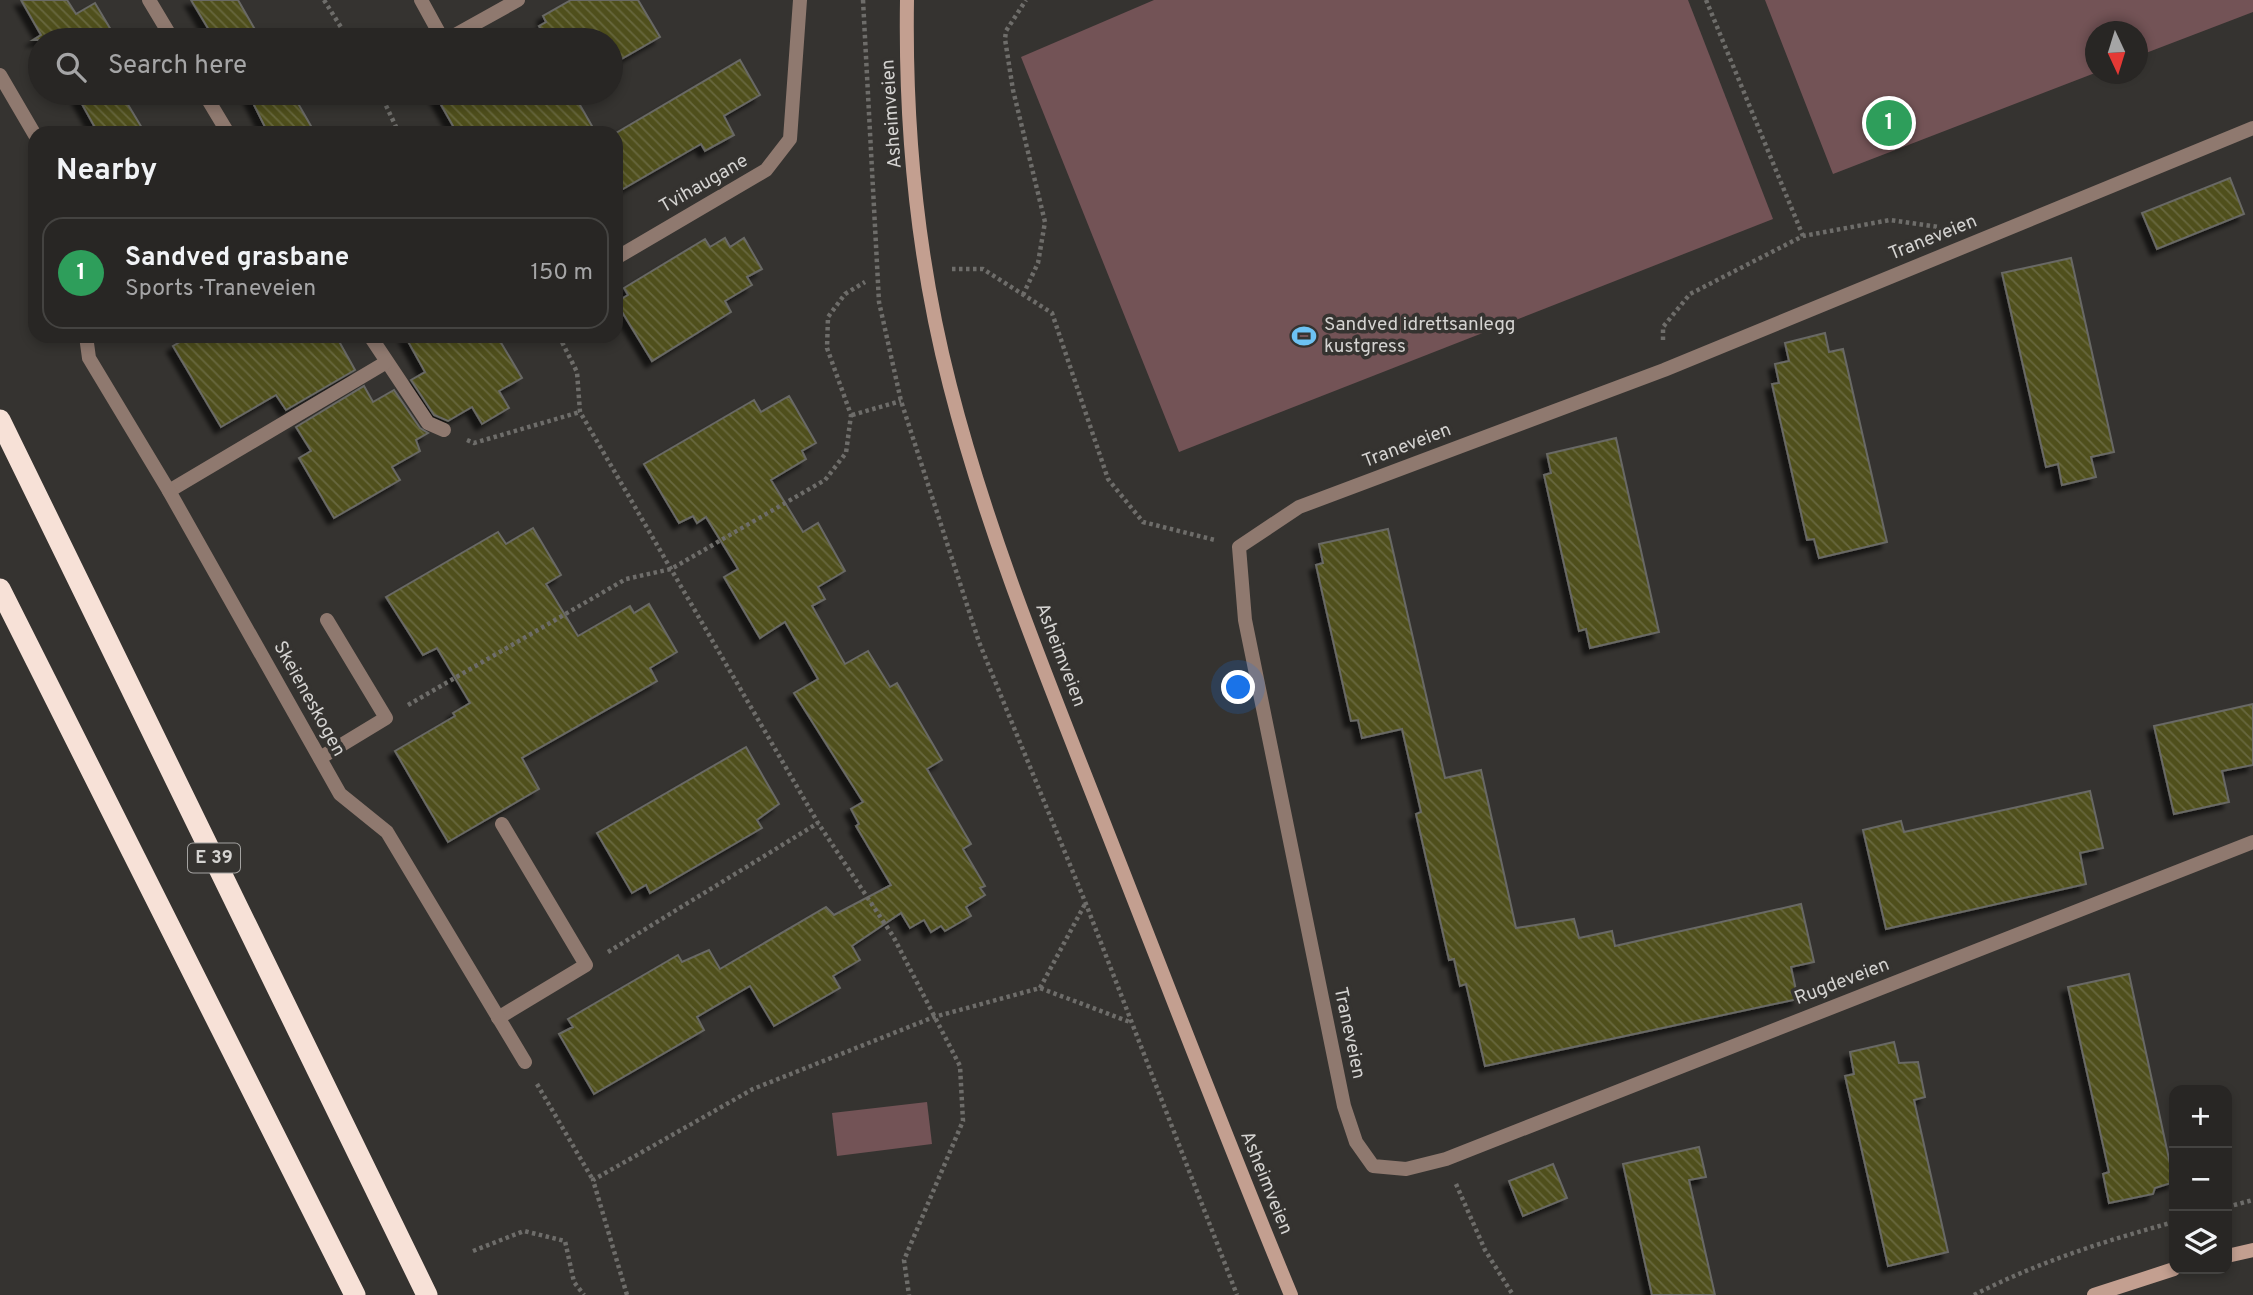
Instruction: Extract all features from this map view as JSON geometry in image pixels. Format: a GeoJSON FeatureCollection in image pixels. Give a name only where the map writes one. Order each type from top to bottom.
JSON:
{"type":"FeatureCollection","features":[{"type":"Feature","properties":{"kind":"highway","name":"E 39"},"geometry":{"type":"LineString","coordinates":[[0,421],[427,1295]]}},
{"type":"Feature","properties":{"kind":"highway"},"geometry":{"type":"LineString","coordinates":[[0,589],[355,1295]]}},
{"type":"Feature","properties":{"kind":"main road","name":"Asheimveien"},"geometry":{"type":"LineString","coordinates":[[907,0],[909,122],[922,227],[949,383],[971,464],[1030,633],[1291,1295]]}},
{"type":"Feature","properties":{"kind":"main road"},"geometry":{"type":"LineString","coordinates":[[2232,1255],[2253,1251]]}},
{"type":"Feature","properties":{"kind":"main road"},"geometry":{"type":"LineString","coordinates":[[2094,1295],[2169,1271]]}},
{"type":"Feature","properties":{"kind":"street"},"geometry":{"type":"LineString","coordinates":[[149,0],[166,28]]}},
{"type":"Feature","properties":{"kind":"street"},"geometry":{"type":"LineString","coordinates":[[421,0],[438,28]]}},
{"type":"Feature","properties":{"kind":"street"},"geometry":{"type":"LineString","coordinates":[[467,28],[518,0]]}},
{"type":"Feature","properties":{"kind":"street","name":"Tvihaugane"},"geometry":{"type":"LineString","coordinates":[[623,254],[766,170],[790,139],[800,0]]}},
{"type":"Feature","properties":{"kind":"street"},"geometry":{"type":"LineString","coordinates":[[0,75],[30,126]]}},
{"type":"Feature","properties":{"kind":"street"},"geometry":{"type":"LineString","coordinates":[[212,105],[225,126]]}},
{"type":"Feature","properties":{"kind":"street","name":"Traneveien"},"geometry":{"type":"LineString","coordinates":[[1446,1159],[1406,1168],[1373,1166],[1356,1142],[1344,1105],[1245,620],[1239,547],[1299,507],[1664,370],[2253,128]]}},
{"type":"Feature","properties":{"kind":"street","name":"Skeieneskogen"},"geometry":{"type":"LineString","coordinates":[[87,343],[89,358],[169,491],[340,794],[387,832],[525,1062]]}},
{"type":"Feature","properties":{"kind":"street"},"geometry":{"type":"LineString","coordinates":[[374,343],[428,423],[444,430]]}},
{"type":"Feature","properties":{"kind":"street"},"geometry":{"type":"LineString","coordinates":[[169,491],[385,363]]}},
{"type":"Feature","properties":{"kind":"street"},"geometry":{"type":"LineString","coordinates":[[320,758],[386,718],[327,620]]}},
{"type":"Feature","properties":{"kind":"street"},"geometry":{"type":"LineString","coordinates":[[498,1018],[586,965],[502,824]]}},
{"type":"Feature","properties":{"kind":"street","name":"Rugdeveien"},"geometry":{"type":"LineString","coordinates":[[1446,1159],[2253,842]]}},
{"type":"Feature","properties":{"kind":"path"},"geometry":{"type":"LineString","coordinates":[[324,0],[342,28]]}},
{"type":"Feature","properties":{"kind":"path"},"geometry":{"type":"LineString","coordinates":[[1023,295],[1038,264],[1045,222],[1013,90],[1005,38],[1006,30],[1026,0]]}},
{"type":"Feature","properties":{"kind":"path"},"geometry":{"type":"LineString","coordinates":[[1706,0],[1803,236]]}},
{"type":"Feature","properties":{"kind":"path"},"geometry":{"type":"LineString","coordinates":[[386,105],[396,126]]}},
{"type":"Feature","properties":{"kind":"path"},"geometry":{"type":"LineString","coordinates":[[1664,370],[1663,327],[1690,294],[1803,236],[1890,220],[1936,225],[1958,248]]}},
{"type":"Feature","properties":{"kind":"path"},"geometry":{"type":"LineString","coordinates":[[952,269],[983,269],[1052,313],[1108,479],[1143,522],[1239,547]]}},
{"type":"Feature","properties":{"kind":"path"},"geometry":{"type":"LineString","coordinates":[[386,718],[626,579],[671,569],[825,480],[846,453],[851,415],[827,348],[828,317],[845,294],[865,282]]}},
{"type":"Feature","properties":{"kind":"path"},"geometry":{"type":"LineString","coordinates":[[563,343],[578,372],[580,412],[818,822],[893,936],[960,1066],[963,1121],[904,1260],[909,1295]]}},
{"type":"Feature","properties":{"kind":"path"},"geometry":{"type":"LineString","coordinates":[[851,415],[901,401]]}},
{"type":"Feature","properties":{"kind":"path"},"geometry":{"type":"LineString","coordinates":[[444,430],[474,443],[580,412]]}},
{"type":"Feature","properties":{"kind":"path"},"geometry":{"type":"LineString","coordinates":[[586,965],[818,822]]}},
{"type":"Feature","properties":{"kind":"path"},"geometry":{"type":"LineString","coordinates":[[1040,988],[1086,904]]}},
{"type":"Feature","properties":{"kind":"path"},"geometry":{"type":"LineString","coordinates":[[593,1181],[753,1089],[934,1017],[1040,988],[1131,1023]]}},
{"type":"Feature","properties":{"kind":"path"},"geometry":{"type":"LineString","coordinates":[[525,1062],[593,1181],[627,1295]]}},
{"type":"Feature","properties":{"kind":"path"},"geometry":{"type":"LineString","coordinates":[[1446,1159],[1485,1250],[1513,1295]]}},
{"type":"Feature","properties":{"kind":"path"},"geometry":{"type":"LineString","coordinates":[[2232,1206],[2253,1200]]}},
{"type":"Feature","properties":{"kind":"path"},"geometry":{"type":"LineString","coordinates":[[1974,1295],[1998,1282],[2169,1224]]}},
{"type":"Feature","properties":{"kind":"path"},"geometry":{"type":"LineString","coordinates":[[473,1251],[523,1231],[565,1241],[574,1282],[584,1295]]}},
{"type":"Feature","properties":{"kind":"shaded area","name":"Sandved idrettsanlegg kustgress"},"geometry":{"type":"Polygon","coordinates":[[[1154,0],[1688,0],[1773,219],[1179,452],[1021,57],[1154,0]]]}},
{"type":"Feature","properties":{"kind":"shaded area"},"geometry":{"type":"Polygon","coordinates":[[[1765,0],[2253,0],[2253,12],[2148,52],[2148,21],[2085,21],[2085,77],[1833,174],[1765,0]]]}},
{"type":"Feature","properties":{"kind":"shaded area"},"geometry":{"type":"Polygon","coordinates":[[[927,1102],[932,1144],[837,1156],[832,1113],[927,1102]]]}},
{"type":"Feature","properties":{"kind":"building"},"geometry":{"type":"Polygon","coordinates":[[[21,0],[67,0],[76,14],[95,3],[110,28],[37,28],[21,0]]]}},
{"type":"Feature","properties":{"kind":"building"},"geometry":{"type":"Polygon","coordinates":[[[191,0],[238,0],[254,28],[208,28],[191,0]]]}},
{"type":"Feature","properties":{"kind":"building"},"geometry":{"type":"Polygon","coordinates":[[[571,0],[638,0],[660,37],[623,58],[623,28],[540,28],[539,26],[546,22],[543,16],[571,0]]]}},
{"type":"Feature","properties":{"kind":"building"},"geometry":{"type":"Polygon","coordinates":[[[740,60],[760,95],[724,116],[734,135],[705,151],[701,144],[623,189],[623,129],[740,60]]]}},
{"type":"Feature","properties":{"kind":"building"},"geometry":{"type":"Polygon","coordinates":[[[82,105],[128,105],[141,126],[94,126],[82,105]]]}},
{"type":"Feature","properties":{"kind":"building"},"geometry":{"type":"Polygon","coordinates":[[[254,105],[299,105],[311,126],[264,126],[254,105]]]}},
{"type":"Feature","properties":{"kind":"building"},"geometry":{"type":"Polygon","coordinates":[[[441,105],[580,105],[592,126],[453,126],[441,105]]]}},
{"type":"Feature","properties":{"kind":"building"},"geometry":{"type":"Polygon","coordinates":[[[2230,178],[2244,214],[2157,249],[2142,213],[2230,178]]]}},
{"type":"Feature","properties":{"kind":"building"},"geometry":{"type":"Polygon","coordinates":[[[725,238],[730,247],[744,238],[762,269],[747,277],[752,285],[725,301],[731,312],[652,361],[623,313],[623,298],[628,295],[624,288],[705,239],[710,247],[725,238]]]}},
{"type":"Feature","properties":{"kind":"building"},"geometry":{"type":"Polygon","coordinates":[[[2071,258],[2114,452],[2091,457],[2096,477],[2062,485],[2058,464],[2046,467],[2002,273],[2071,258]]]}},
{"type":"Feature","properties":{"kind":"building"},"geometry":{"type":"Polygon","coordinates":[[[1825,333],[1829,352],[1843,349],[1887,542],[1819,558],[1814,539],[1807,540],[1772,384],[1779,383],[1775,364],[1789,361],[1785,343],[1825,333]]]}},
{"type":"Feature","properties":{"kind":"building"},"geometry":{"type":"Polygon","coordinates":[[[178,343],[340,343],[355,370],[286,410],[276,395],[221,427],[173,346],[178,343]]]}},
{"type":"Feature","properties":{"kind":"building"},"geometry":{"type":"Polygon","coordinates":[[[409,343],[501,343],[522,378],[499,391],[509,408],[482,424],[472,407],[448,421],[434,415],[411,380],[425,372],[409,343]]]}},
{"type":"Feature","properties":{"kind":"building"},"geometry":{"type":"Polygon","coordinates":[[[364,386],[373,402],[394,390],[420,428],[428,433],[416,440],[420,451],[392,467],[400,480],[334,518],[299,458],[311,451],[296,427],[364,386]]]}},
{"type":"Feature","properties":{"kind":"building"},"geometry":{"type":"Polygon","coordinates":[[[789,396],[816,443],[802,451],[806,459],[771,480],[803,532],[818,523],[845,571],[818,587],[825,599],[812,606],[845,664],[868,651],[890,687],[897,683],[942,760],[927,769],[971,844],[963,849],[985,886],[980,888],[985,895],[966,907],[971,916],[945,931],[941,926],[931,932],[924,920],[910,928],[901,913],[852,946],[860,960],[833,976],[840,988],[774,1026],[750,986],[697,1017],[704,1030],[594,1094],[559,1034],[573,1027],[568,1019],[678,955],[682,962],[709,950],[720,969],[826,907],[834,915],[891,885],[856,826],[859,824],[851,809],[863,802],[794,693],[818,679],[785,622],[760,638],[724,577],[738,569],[706,517],[697,523],[693,516],[679,523],[644,464],[754,400],[761,412],[789,396]]]}},
{"type":"Feature","properties":{"kind":"building"},"geometry":{"type":"Polygon","coordinates":[[[1616,438],[1659,632],[1590,648],[1586,629],[1579,631],[1544,475],[1551,473],[1547,454],[1616,438]]]}},
{"type":"Feature","properties":{"kind":"building"},"geometry":{"type":"Polygon","coordinates":[[[533,528],[561,575],[546,584],[578,636],[630,606],[634,613],[649,604],[677,652],[650,668],[657,681],[522,758],[539,789],[448,842],[395,751],[455,716],[453,713],[470,703],[437,648],[423,655],[386,597],[498,532],[506,544],[533,528]]]}},
{"type":"Feature","properties":{"kind":"building"},"geometry":{"type":"Polygon","coordinates":[[[1388,529],[1445,778],[1481,770],[1516,928],[1574,919],[1579,938],[1612,931],[1615,946],[1801,904],[1814,962],[1791,967],[1798,999],[1485,1066],[1466,984],[1460,986],[1454,959],[1449,960],[1416,814],[1421,812],[1402,729],[1362,738],[1358,720],[1351,721],[1316,565],[1323,563],[1319,544],[1388,529]]]}},
{"type":"Feature","properties":{"kind":"building"},"geometry":{"type":"Polygon","coordinates":[[[2253,704],[2253,765],[2222,771],[2229,802],[2174,814],[2154,726],[2253,704]]]}},
{"type":"Feature","properties":{"kind":"building"},"geometry":{"type":"Polygon","coordinates":[[[746,747],[779,804],[757,820],[762,828],[650,893],[646,885],[632,893],[597,833],[746,747]]]}},
{"type":"Feature","properties":{"kind":"building"},"geometry":{"type":"Polygon","coordinates":[[[2090,791],[2103,848],[2080,853],[2086,884],[1886,929],[1863,830],[1901,821],[1904,832],[2090,791]]]}},
{"type":"Feature","properties":{"kind":"building"},"geometry":{"type":"Polygon","coordinates":[[[2129,974],[2169,1159],[2169,1184],[2155,1188],[2153,1194],[2109,1203],[2103,1174],[2109,1172],[2068,987],[2129,974]]]}},
{"type":"Feature","properties":{"kind":"building"},"geometry":{"type":"Polygon","coordinates":[[[1894,1042],[1899,1063],[1918,1062],[1925,1097],[1914,1100],[1948,1252],[1888,1266],[1845,1076],[1854,1074],[1850,1052],[1894,1042]]]}},
{"type":"Feature","properties":{"kind":"building"},"geometry":{"type":"Polygon","coordinates":[[[1699,1147],[1706,1177],[1689,1180],[1715,1295],[1652,1295],[1623,1164],[1699,1147]]]}},
{"type":"Feature","properties":{"kind":"building"},"geometry":{"type":"Polygon","coordinates":[[[1553,1164],[1567,1198],[1523,1216],[1509,1181],[1553,1164]]]}},
{"type":"Feature","properties":{"kind":"place","name":"Sandved grasbane"},"geometry":{"type":"Point","coordinates":[1889,123]}},
{"type":"Feature","properties":{"kind":"place","name":"Sandved idrettsanlegg kustgress"},"geometry":{"type":"Point","coordinates":[1304,336]}}]}
